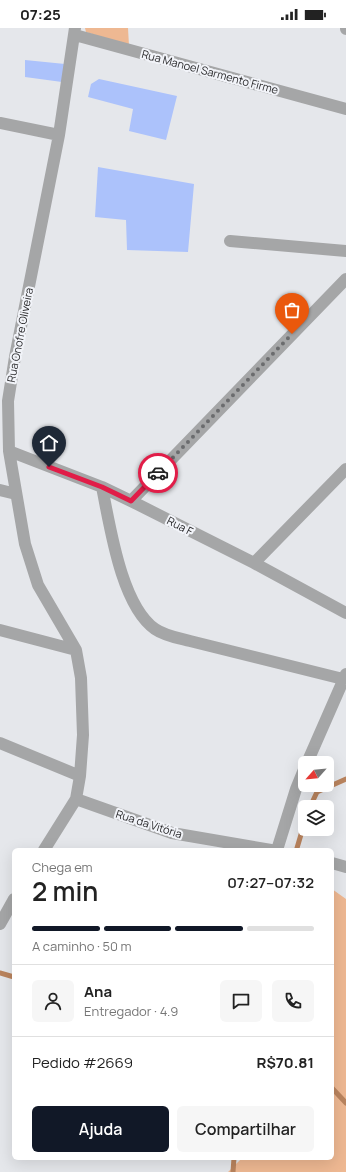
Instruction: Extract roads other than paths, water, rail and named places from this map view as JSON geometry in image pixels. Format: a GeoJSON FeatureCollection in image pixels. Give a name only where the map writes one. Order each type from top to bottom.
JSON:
{"type":"FeatureCollection","features":[{"type":"Feature","properties":{"kind":"street","name":"Rua Manoel Sarmento Firme"},"geometry":{"type":"LineString","coordinates":[[75,31],[346,109]]}},
{"type":"Feature","properties":{"kind":"street","name":"Rua Onofre Oliveira"},"geometry":{"type":"LineString","coordinates":[[75,31],[59,135],[8,401],[9,452],[25,544],[38,585],[76,650],[80,663],[83,735],[80,776],[76,799]]}},
{"type":"Feature","properties":{"kind":"street"},"geometry":{"type":"LineString","coordinates":[[0,122],[59,135]]}},
{"type":"Feature","properties":{"kind":"street"},"geometry":{"type":"LineString","coordinates":[[230,241],[346,251]]}},
{"type":"Feature","properties":{"kind":"street"},"geometry":{"type":"LineString","coordinates":[[131,501],[346,279]]}},
{"type":"Feature","properties":{"kind":"street","name":"Rua F"},"geometry":{"type":"LineString","coordinates":[[9,452],[102,487],[254,563],[346,613]]}},
{"type":"Feature","properties":{"kind":"street"},"geometry":{"type":"LineString","coordinates":[[254,563],[346,469]]}},
{"type":"Feature","properties":{"kind":"street"},"geometry":{"type":"LineString","coordinates":[[102,487],[116,554],[124,579],[134,603],[145,619],[155,629],[166,635],[184,640],[344,676],[310,756]]}},
{"type":"Feature","properties":{"kind":"street"},"geometry":{"type":"LineString","coordinates":[[0,490],[16,494]]}},
{"type":"Feature","properties":{"kind":"street"},"geometry":{"type":"LineString","coordinates":[[0,630],[76,650]]}},
{"type":"Feature","properties":{"kind":"street"},"geometry":{"type":"LineString","coordinates":[[0,743],[80,776]]}},
{"type":"Feature","properties":{"kind":"street"},"geometry":{"type":"LineString","coordinates":[[278,848],[298,784]]}},
{"type":"Feature","properties":{"kind":"street"},"geometry":{"type":"LineString","coordinates":[[45,848],[76,799]]}},
{"type":"Feature","properties":{"kind":"street","name":"Rua da Vitória"},"geometry":{"type":"LineString","coordinates":[[76,799],[172,833],[259,848]]}},
{"type":"Feature","properties":{"kind":"street"},"geometry":{"type":"LineString","coordinates":[[334,864],[346,867]]}},
{"type":"Feature","properties":{"kind":"street"},"geometry":{"type":"LineString","coordinates":[[0,924],[12,903]]}},
{"type":"Feature","properties":{"kind":"waterway"},"geometry":{"type":"LineString","coordinates":[[313,800],[317,792],[346,779]]}},
{"type":"Feature","properties":{"kind":"waterway"},"geometry":{"type":"LineString","coordinates":[[297,848],[301,836]]}},
{"type":"Feature","properties":{"kind":"waterway"},"geometry":{"type":"LineString","coordinates":[[0,973],[12,976]]}},
{"type":"Feature","properties":{"kind":"waterway"},"geometry":{"type":"LineString","coordinates":[[334,1090],[346,1103]]}},
{"type":"Feature","properties":{"kind":"waterway"},"geometry":{"type":"LineString","coordinates":[[233,1172],[234,1160]]}}]}
